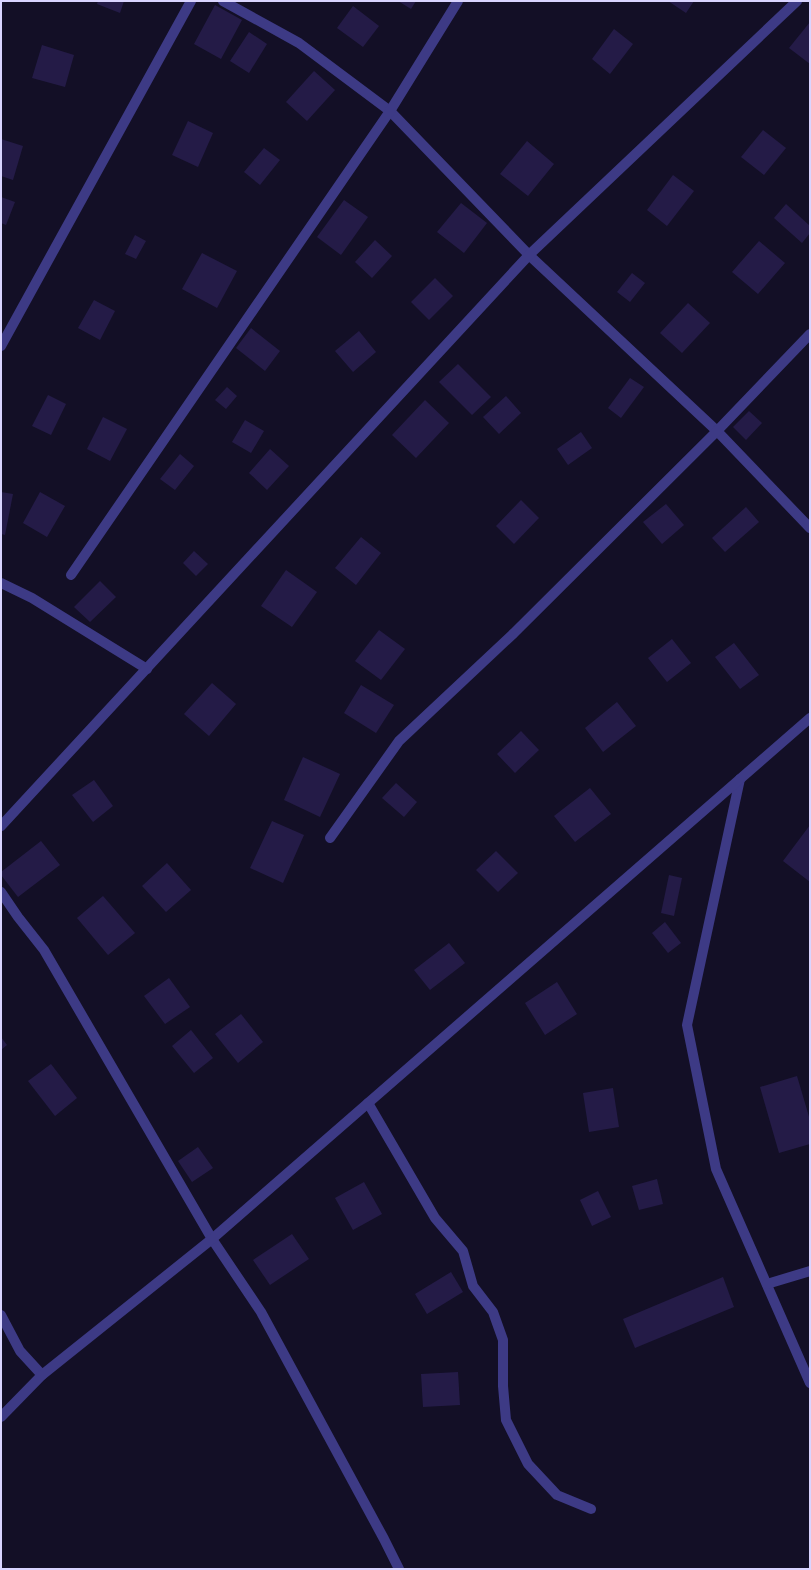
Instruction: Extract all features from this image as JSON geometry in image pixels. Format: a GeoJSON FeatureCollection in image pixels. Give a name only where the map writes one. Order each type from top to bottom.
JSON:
{"type":"FeatureCollection","features":[{"type":"Feature","properties":{"kind":"street"},"geometry":{"type":"LineString","coordinates":[[1,346],[191,1]]}},
{"type":"Feature","properties":{"kind":"street"},"geometry":{"type":"LineString","coordinates":[[223,1],[299,43],[390,111],[529,255],[717,431],[810,528]]}},
{"type":"Feature","properties":{"kind":"street"},"geometry":{"type":"LineString","coordinates":[[71,575],[390,111],[458,1]]}},
{"type":"Feature","properties":{"kind":"street"},"geometry":{"type":"LineString","coordinates":[[1,826],[529,255],[797,1]]}},
{"type":"Feature","properties":{"kind":"street"},"geometry":{"type":"LineString","coordinates":[[330,838],[399,741],[514,633],[717,431],[810,334]]}},
{"type":"Feature","properties":{"kind":"street"},"geometry":{"type":"LineString","coordinates":[[1,583],[32,598],[147,669]]}},
{"type":"Feature","properties":{"kind":"street"},"geometry":{"type":"LineString","coordinates":[[1,1417],[42,1375],[212,1239],[810,718]]}},
{"type":"Feature","properties":{"kind":"street"},"geometry":{"type":"LineString","coordinates":[[740,779],[688,1025],[716,1169],[810,1383]]}},
{"type":"Feature","properties":{"kind":"street"},"geometry":{"type":"LineString","coordinates":[[1,892],[18,917],[44,950],[212,1239],[261,1312],[381,1532],[399,1569]]}},
{"type":"Feature","properties":{"kind":"street"},"geometry":{"type":"LineString","coordinates":[[368,1103],[435,1218],[463,1251],[473,1286],[493,1312],[503,1340],[503,1386],[506,1420],[528,1464],[557,1495],[591,1509]]}},
{"type":"Feature","properties":{"kind":"street"},"geometry":{"type":"LineString","coordinates":[[766,1284],[810,1271]]}},
{"type":"Feature","properties":{"kind":"street"},"geometry":{"type":"LineString","coordinates":[[1,1315],[20,1351],[42,1375]]}},
{"type":"Feature","properties":{"kind":"building"},"geometry":{"type":"Polygon","coordinates":[[[98,1],[124,1],[120,13],[97,4],[98,1]]]}},
{"type":"Feature","properties":{"kind":"building"},"geometry":{"type":"Polygon","coordinates":[[[398,1],[416,1],[411,9],[398,1]]]}},
{"type":"Feature","properties":{"kind":"building"},"geometry":{"type":"Polygon","coordinates":[[[668,1],[694,1],[686,13],[668,1]]]}},
{"type":"Feature","properties":{"kind":"building"},"geometry":{"type":"Polygon","coordinates":[[[215,5],[242,20],[221,59],[194,44],[215,5]]]}},
{"type":"Feature","properties":{"kind":"building"},"geometry":{"type":"Polygon","coordinates":[[[353,6],[379,26],[363,47],[337,28],[353,6]]]}},
{"type":"Feature","properties":{"kind":"building"},"geometry":{"type":"Polygon","coordinates":[[[810,22],[810,64],[789,48],[810,22]]]}},
{"type":"Feature","properties":{"kind":"building"},"geometry":{"type":"Polygon","coordinates":[[[614,29],[633,44],[610,74],[592,59],[614,29]]]}},
{"type":"Feature","properties":{"kind":"building"},"geometry":{"type":"Polygon","coordinates":[[[249,32],[267,44],[249,73],[230,61],[249,32]]]}},
{"type":"Feature","properties":{"kind":"building"},"geometry":{"type":"Polygon","coordinates":[[[42,45],[74,55],[65,87],[32,78],[42,45]]]}},
{"type":"Feature","properties":{"kind":"building"},"geometry":{"type":"Polygon","coordinates":[[[314,71],[335,90],[307,121],[286,102],[314,71]]]}},
{"type":"Feature","properties":{"kind":"building"},"geometry":{"type":"Polygon","coordinates":[[[188,121],[213,133],[198,167],[172,155],[188,121]]]}},
{"type":"Feature","properties":{"kind":"building"},"geometry":{"type":"Polygon","coordinates":[[[763,130],[786,148],[764,175],[741,157],[763,130]]]}},
{"type":"Feature","properties":{"kind":"building"},"geometry":{"type":"Polygon","coordinates":[[[1,139],[23,146],[13,180],[1,176],[1,139]]]}},
{"type":"Feature","properties":{"kind":"building"},"geometry":{"type":"Polygon","coordinates":[[[527,141],[554,164],[528,196],[500,174],[527,141]]]}},
{"type":"Feature","properties":{"kind":"building"},"geometry":{"type":"Polygon","coordinates":[[[264,148],[280,160],[260,185],[244,172],[264,148]]]}},
{"type":"Feature","properties":{"kind":"building"},"geometry":{"type":"Polygon","coordinates":[[[673,175],[694,191],[667,226],[647,210],[673,175]]]}},
{"type":"Feature","properties":{"kind":"building"},"geometry":{"type":"Polygon","coordinates":[[[1,197],[15,202],[6,225],[1,223],[1,197]]]}},
{"type":"Feature","properties":{"kind":"building"},"geometry":{"type":"Polygon","coordinates":[[[344,200],[368,217],[341,255],[317,237],[344,200]]]}},
{"type":"Feature","properties":{"kind":"building"},"geometry":{"type":"Polygon","coordinates":[[[461,203],[487,223],[464,253],[437,232],[461,203]]]}},
{"type":"Feature","properties":{"kind":"building"},"geometry":{"type":"Polygon","coordinates":[[[786,204],[810,226],[810,233],[802,243],[774,218],[786,204]]]}},
{"type":"Feature","properties":{"kind":"building"},"geometry":{"type":"Polygon","coordinates":[[[135,235],[146,241],[136,259],[125,254],[135,235]]]}},
{"type":"Feature","properties":{"kind":"building"},"geometry":{"type":"Polygon","coordinates":[[[375,240],[392,256],[372,278],[355,262],[375,240]]]}},
{"type":"Feature","properties":{"kind":"building"},"geometry":{"type":"Polygon","coordinates":[[[759,241],[785,263],[758,294],[732,272],[759,241]]]}},
{"type":"Feature","properties":{"kind":"building"},"geometry":{"type":"Polygon","coordinates":[[[202,253],[237,271],[217,308],[182,289],[202,253]]]}},
{"type":"Feature","properties":{"kind":"building"},"geometry":{"type":"Polygon","coordinates":[[[632,273],[645,283],[630,302],[617,292],[632,273]]]}},
{"type":"Feature","properties":{"kind":"building"},"geometry":{"type":"Polygon","coordinates":[[[435,278],[453,296],[429,320],[411,302],[435,278]]]}},
{"type":"Feature","properties":{"kind":"building"},"geometry":{"type":"Polygon","coordinates":[[[94,300],[115,311],[100,340],[78,328],[94,300]]]}},
{"type":"Feature","properties":{"kind":"building"},"geometry":{"type":"Polygon","coordinates":[[[688,303],[710,323],[682,353],[660,333],[688,303]]]}},
{"type":"Feature","properties":{"kind":"building"},"geometry":{"type":"Polygon","coordinates":[[[251,328],[280,351],[265,371],[236,348],[251,328]]]}},
{"type":"Feature","properties":{"kind":"building"},"geometry":{"type":"Polygon","coordinates":[[[359,331],[376,352],[353,372],[335,351],[359,331]]]}},
{"type":"Feature","properties":{"kind":"building"},"geometry":{"type":"Polygon","coordinates":[[[458,364],[491,397],[472,415],[439,382],[458,364]]]}},
{"type":"Feature","properties":{"kind":"building"},"geometry":{"type":"Polygon","coordinates":[[[630,378],[644,387],[621,418],[608,408],[630,378]]]}},
{"type":"Feature","properties":{"kind":"building"},"geometry":{"type":"Polygon","coordinates":[[[227,387],[237,396],[226,409],[215,400],[227,387]]]}},
{"type":"Feature","properties":{"kind":"building"},"geometry":{"type":"Polygon","coordinates":[[[48,395],[66,404],[51,435],[32,426],[48,395]]]}},
{"type":"Feature","properties":{"kind":"building"},"geometry":{"type":"Polygon","coordinates":[[[506,396],[521,413],[499,434],[483,417],[506,396]]]}},
{"type":"Feature","properties":{"kind":"building"},"geometry":{"type":"Polygon","coordinates":[[[425,400],[449,423],[416,458],[392,435],[425,400]]]}},
{"type":"Feature","properties":{"kind":"building"},"geometry":{"type":"Polygon","coordinates":[[[749,411],[762,423],[746,440],[733,427],[749,411]]]}},
{"type":"Feature","properties":{"kind":"building"},"geometry":{"type":"Polygon","coordinates":[[[103,417],[127,429],[110,461],[87,449],[103,417]]]}},
{"type":"Feature","properties":{"kind":"building"},"geometry":{"type":"Polygon","coordinates":[[[245,420],[264,431],[251,453],[232,442],[245,420]]]}},
{"type":"Feature","properties":{"kind":"building"},"geometry":{"type":"Polygon","coordinates":[[[581,432],[592,448],[568,465],[557,449],[581,432]]]}},
{"type":"Feature","properties":{"kind":"building"},"geometry":{"type":"Polygon","coordinates":[[[270,449],[289,466],[267,490],[249,473],[270,449]]]}},
{"type":"Feature","properties":{"kind":"building"},"geometry":{"type":"Polygon","coordinates":[[[180,454],[194,466],[175,490],[160,479],[180,454]]]}},
{"type":"Feature","properties":{"kind":"building"},"geometry":{"type":"Polygon","coordinates":[[[1,492],[13,494],[5,535],[1,534],[1,492]]]}},
{"type":"Feature","properties":{"kind":"building"},"geometry":{"type":"Polygon","coordinates":[[[40,492],[65,506],[47,537],[23,523],[40,492]]]}},
{"type":"Feature","properties":{"kind":"building"},"geometry":{"type":"Polygon","coordinates":[[[521,500],[539,518],[514,544],[496,526],[521,500]]]}},
{"type":"Feature","properties":{"kind":"building"},"geometry":{"type":"Polygon","coordinates":[[[666,504],[684,525],[662,544],[643,522],[666,504]]]}},
{"type":"Feature","properties":{"kind":"building"},"geometry":{"type":"Polygon","coordinates":[[[746,507],[759,522],[725,552],[712,538],[746,507]]]}},
{"type":"Feature","properties":{"kind":"building"},"geometry":{"type":"Polygon","coordinates":[[[361,537],[381,553],[356,585],[335,568],[361,537]]]}},
{"type":"Feature","properties":{"kind":"building"},"geometry":{"type":"Polygon","coordinates":[[[194,551],[208,564],[196,576],[183,563],[194,551]]]}},
{"type":"Feature","properties":{"kind":"building"},"geometry":{"type":"Polygon","coordinates":[[[286,570],[317,592],[292,627],[261,606],[286,570]]]}},
{"type":"Feature","properties":{"kind":"building"},"geometry":{"type":"Polygon","coordinates":[[[100,581],[116,597],[90,622],[74,607],[100,581]]]}},
{"type":"Feature","properties":{"kind":"building"},"geometry":{"type":"Polygon","coordinates":[[[379,630],[405,649],[381,680],[355,661],[379,630]]]}},
{"type":"Feature","properties":{"kind":"building"},"geometry":{"type":"Polygon","coordinates":[[[672,639],[691,663],[667,682],[648,658],[672,639]]]}},
{"type":"Feature","properties":{"kind":"building"},"geometry":{"type":"Polygon","coordinates":[[[734,643],[759,675],[740,689],[715,657],[734,643]]]}},
{"type":"Feature","properties":{"kind":"building"},"geometry":{"type":"Polygon","coordinates":[[[212,683],[236,704],[209,736],[184,714],[212,683]]]}},
{"type":"Feature","properties":{"kind":"building"},"geometry":{"type":"Polygon","coordinates":[[[361,685],[394,705],[376,733],[344,713],[361,685]]]}},
{"type":"Feature","properties":{"kind":"building"},"geometry":{"type":"Polygon","coordinates":[[[617,702],[636,726],[603,752],[585,728],[617,702]]]}},
{"type":"Feature","properties":{"kind":"building"},"geometry":{"type":"Polygon","coordinates":[[[521,731],[539,750],[515,773],[497,754],[521,731]]]}},
{"type":"Feature","properties":{"kind":"building"},"geometry":{"type":"Polygon","coordinates":[[[303,757],[340,774],[320,817],[284,800],[303,757]]]}},
{"type":"Feature","properties":{"kind":"building"},"geometry":{"type":"Polygon","coordinates":[[[94,780],[113,806],[93,822],[72,795],[94,780]]]}},
{"type":"Feature","properties":{"kind":"building"},"geometry":{"type":"Polygon","coordinates":[[[396,783],[417,802],[404,817],[382,798],[396,783]]]}},
{"type":"Feature","properties":{"kind":"building"},"geometry":{"type":"Polygon","coordinates":[[[590,788],[611,814],[575,842],[554,816],[590,788]]]}},
{"type":"Feature","properties":{"kind":"building"},"geometry":{"type":"Polygon","coordinates":[[[272,821],[304,835],[283,883],[250,868],[272,821]]]}},
{"type":"Feature","properties":{"kind":"building"},"geometry":{"type":"Polygon","coordinates":[[[810,825],[810,882],[783,861],[810,825]]]}},
{"type":"Feature","properties":{"kind":"building"},"geometry":{"type":"Polygon","coordinates":[[[41,841],[60,865],[18,897],[1,875],[1,872],[41,841]]]}},
{"type":"Feature","properties":{"kind":"building"},"geometry":{"type":"Polygon","coordinates":[[[496,851],[518,873],[498,892],[476,870],[496,851]]]}},
{"type":"Feature","properties":{"kind":"building"},"geometry":{"type":"Polygon","coordinates":[[[167,863],[191,890],[166,912],[142,886],[167,863]]]}},
{"type":"Feature","properties":{"kind":"building"},"geometry":{"type":"Polygon","coordinates":[[[669,875],[682,878],[674,916],[661,913],[669,875]]]}},
{"type":"Feature","properties":{"kind":"building"},"geometry":{"type":"Polygon","coordinates":[[[103,896],[135,933],[108,955],[77,918],[103,896]]]}},
{"type":"Feature","properties":{"kind":"building"},"geometry":{"type":"Polygon","coordinates":[[[665,922],[681,943],[668,953],[652,933],[665,922]]]}},
{"type":"Feature","properties":{"kind":"building"},"geometry":{"type":"Polygon","coordinates":[[[449,943],[465,963],[430,990],[414,970],[449,943]]]}},
{"type":"Feature","properties":{"kind":"building"},"geometry":{"type":"Polygon","coordinates":[[[169,978],[190,1007],[165,1024],[144,996],[169,978]]]}},
{"type":"Feature","properties":{"kind":"building"},"geometry":{"type":"Polygon","coordinates":[[[557,982],[577,1014],[545,1035],[525,1003],[557,982]]]}},
{"type":"Feature","properties":{"kind":"building"},"geometry":{"type":"Polygon","coordinates":[[[241,1014],[263,1042],[238,1063],[215,1034],[241,1014]]]}},
{"type":"Feature","properties":{"kind":"building"},"geometry":{"type":"Polygon","coordinates":[[[191,1030],[213,1058],[194,1073],[172,1046],[191,1030]]]}},
{"type":"Feature","properties":{"kind":"building"},"geometry":{"type":"Polygon","coordinates":[[[1,1037],[7,1045],[1,1050],[1,1037]]]}},
{"type":"Feature","properties":{"kind":"building"},"geometry":{"type":"Polygon","coordinates":[[[51,1064],[77,1098],[55,1116],[28,1081],[51,1064]]]}},
{"type":"Feature","properties":{"kind":"building"},"geometry":{"type":"Polygon","coordinates":[[[797,1076],[810,1120],[810,1144],[779,1153],[760,1087],[797,1076]]]}},
{"type":"Feature","properties":{"kind":"building"},"geometry":{"type":"Polygon","coordinates":[[[613,1088],[619,1127],[589,1132],[583,1093],[613,1088]]]}},
{"type":"Feature","properties":{"kind":"building"},"geometry":{"type":"Polygon","coordinates":[[[198,1147],[213,1168],[192,1182],[178,1161],[198,1147]]]}},
{"type":"Feature","properties":{"kind":"building"},"geometry":{"type":"Polygon","coordinates":[[[657,1179],[663,1204],[639,1210],[632,1186],[657,1179]]]}},
{"type":"Feature","properties":{"kind":"building"},"geometry":{"type":"Polygon","coordinates":[[[364,1182],[382,1214],[353,1230],[335,1198],[364,1182]]]}},
{"type":"Feature","properties":{"kind":"building"},"geometry":{"type":"Polygon","coordinates":[[[598,1191],[611,1217],[592,1226],[580,1200],[598,1191]]]}},
{"type":"Feature","properties":{"kind":"building"},"geometry":{"type":"Polygon","coordinates":[[[292,1234],[309,1259],[270,1285],[253,1260],[292,1234]]]}},
{"type":"Feature","properties":{"kind":"building"},"geometry":{"type":"Polygon","coordinates":[[[451,1272],[463,1292],[427,1314],[415,1294],[451,1272]]]}},
{"type":"Feature","properties":{"kind":"building"},"geometry":{"type":"Polygon","coordinates":[[[723,1277],[734,1307],[635,1348],[623,1319],[723,1277]]]}},
{"type":"Feature","properties":{"kind":"building"},"geometry":{"type":"Polygon","coordinates":[[[458,1372],[460,1405],[423,1407],[421,1374],[458,1372]]]}}]}
